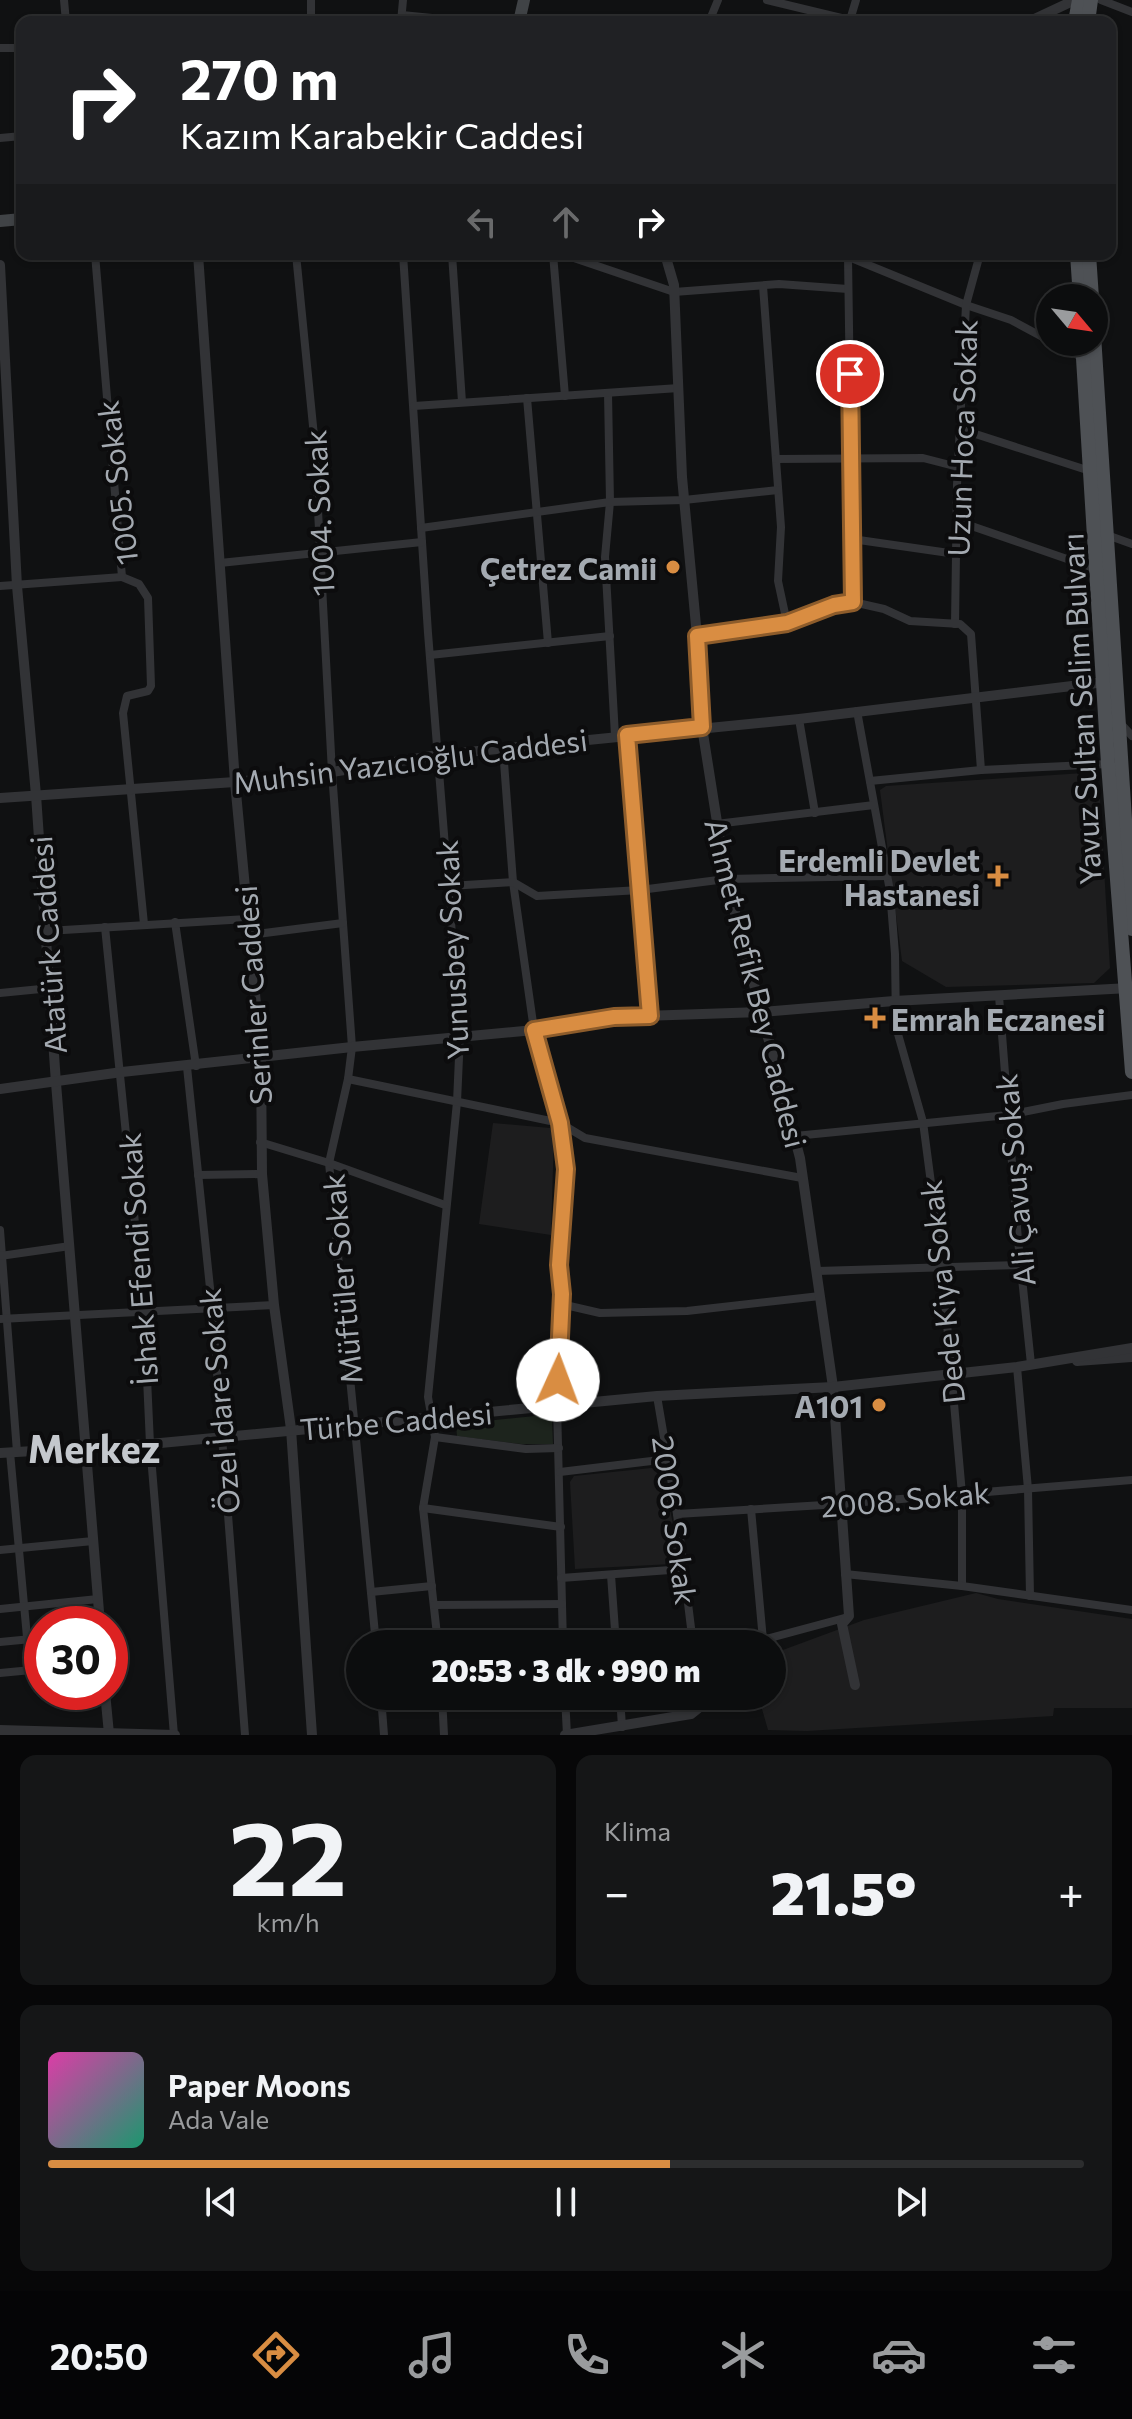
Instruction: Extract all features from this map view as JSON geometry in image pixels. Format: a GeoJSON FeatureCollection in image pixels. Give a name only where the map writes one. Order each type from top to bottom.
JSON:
{"type":"FeatureCollection","features":[{"type":"Feature","properties":{"kind":"main road"},"geometry":{"type":"LineString","coordinates":[[1077,260],[1079,284]]}},
{"type":"Feature","properties":{"kind":"main road"},"geometry":{"type":"LineString","coordinates":[[1089,260],[1091,284]]}},
{"type":"Feature","properties":{"kind":"main road","name":"Yavuz Sultan Selim Bulvarı"},"geometry":{"type":"LineString","coordinates":[[1095,356],[1132,929]]}},
{"type":"Feature","properties":{"kind":"main road","name":"Yavuz Sultan Selim Bulvarı"},"geometry":{"type":"LineString","coordinates":[[1083,358],[1108,764],[1128,988],[1132,1072]]}},
{"type":"Feature","properties":{"kind":"street"},"geometry":{"type":"LineString","coordinates":[[767,0],[833,16]]}},
{"type":"Feature","properties":{"kind":"street"},"geometry":{"type":"LineString","coordinates":[[1041,16],[1077,0]]}},
{"type":"Feature","properties":{"kind":"street"},"geometry":{"type":"LineString","coordinates":[[1101,0],[1132,12]]}},
{"type":"Feature","properties":{"kind":"street","name":"1005. Sokak"},"geometry":{"type":"LineString","coordinates":[[96,260],[122,577],[139,584],[148,598],[151,686],[148,691],[127,696],[123,713],[144,924]]}},
{"type":"Feature","properties":{"kind":"street","name":"Serinler Caddesi"},"geometry":{"type":"LineString","coordinates":[[198,260],[235,782],[261,1057],[262,1174],[274,1305],[291,1429],[312,1735]]}},
{"type":"Feature","properties":{"kind":"street","name":"1004. Sokak"},"geometry":{"type":"LineString","coordinates":[[297,260],[314,436],[332,772]]}},
{"type":"Feature","properties":{"kind":"street","name":"Yunusbey Sokak"},"geometry":{"type":"LineString","coordinates":[[403,260],[460,1035],[457,1102],[428,1397],[435,1437],[423,1508],[437,1630]]}},
{"type":"Feature","properties":{"kind":"street"},"geometry":{"type":"LineString","coordinates":[[452,260],[462,402]]}},
{"type":"Feature","properties":{"kind":"street"},"geometry":{"type":"LineString","coordinates":[[554,260],[565,396]]}},
{"type":"Feature","properties":{"kind":"street"},"geometry":{"type":"LineString","coordinates":[[580,260],[674,292],[763,286],[848,289]]}},
{"type":"Feature","properties":{"kind":"street","name":"Ahmet Refik Bey Caddesi"},"geometry":{"type":"LineString","coordinates":[[666,260],[674,292],[684,500],[702,727],[726,879],[795,1136],[817,1271],[833,1387],[849,1616],[842,1624],[855,1685]]}},
{"type":"Feature","properties":{"kind":"street"},"geometry":{"type":"LineString","coordinates":[[846,260],[853,602]]}},
{"type":"Feature","properties":{"kind":"street"},"geometry":{"type":"LineString","coordinates":[[856,260],[1011,320],[1036,333]]}},
{"type":"Feature","properties":{"kind":"street","name":"Uzun Hoca Sokak"},"geometry":{"type":"LineString","coordinates":[[955,624],[958,467],[966,305],[978,260]]}},
{"type":"Feature","properties":{"kind":"street","name":"Atatürk Caddesi"},"geometry":{"type":"LineString","coordinates":[[0,265],[17,586],[47,931],[56,1083],[99,1606]]}},
{"type":"Feature","properties":{"kind":"street"},"geometry":{"type":"LineString","coordinates":[[763,286],[781,527],[778,581],[787,623]]}},
{"type":"Feature","properties":{"kind":"street"},"geometry":{"type":"LineString","coordinates":[[1079,356],[1083,358]]}},
{"type":"Feature","properties":{"kind":"street"},"geometry":{"type":"LineString","coordinates":[[414,406],[679,388]]}},
{"type":"Feature","properties":{"kind":"street"},"geometry":{"type":"LineString","coordinates":[[608,393],[610,502],[605,557],[615,736]]}},
{"type":"Feature","properties":{"kind":"street"},"geometry":{"type":"LineString","coordinates":[[527,398],[548,643]]}},
{"type":"Feature","properties":{"kind":"street"},"geometry":{"type":"LineString","coordinates":[[960,429],[1091,471]]}},
{"type":"Feature","properties":{"kind":"street"},"geometry":{"type":"LineString","coordinates":[[776,459],[923,458],[958,467]]}},
{"type":"Feature","properties":{"kind":"street"},"geometry":{"type":"LineString","coordinates":[[421,528],[610,502],[684,500],[778,490]]}},
{"type":"Feature","properties":{"kind":"street"},"geometry":{"type":"LineString","coordinates":[[957,521],[1098,570]]}},
{"type":"Feature","properties":{"kind":"street"},"geometry":{"type":"LineString","coordinates":[[1107,535],[1132,544]]}},
{"type":"Feature","properties":{"kind":"street"},"geometry":{"type":"LineString","coordinates":[[852,539],[956,554]]}},
{"type":"Feature","properties":{"kind":"street"},"geometry":{"type":"LineString","coordinates":[[220,563],[422,542]]}},
{"type":"Feature","properties":{"kind":"street"},"geometry":{"type":"LineString","coordinates":[[0,586],[122,577]]}},
{"type":"Feature","properties":{"kind":"street"},"geometry":{"type":"LineString","coordinates":[[697,636],[787,623],[834,605],[853,602],[884,609],[910,621],[960,624],[971,634],[973,697],[981,770]]}},
{"type":"Feature","properties":{"kind":"street"},"geometry":{"type":"LineString","coordinates":[[430,655],[610,636]]}},
{"type":"Feature","properties":{"kind":"street","name":"Muhsin Yazıcıoğlu Caddesi"},"geometry":{"type":"LineString","coordinates":[[0,798],[332,772],[438,755],[799,719],[1105,682]]}},
{"type":"Feature","properties":{"kind":"street","name":"Dede Kiya Sokak"},"geometry":{"type":"LineString","coordinates":[[857,711],[887,876],[895,954],[896,1027],[923,1122],[942,1267],[949,1374],[962,1494],[962,1586]]}},
{"type":"Feature","properties":{"kind":"street"},"geometry":{"type":"LineString","coordinates":[[799,719],[815,813]]}},
{"type":"Feature","properties":{"kind":"street"},"geometry":{"type":"LineString","coordinates":[[1121,724],[1132,736]]}},
{"type":"Feature","properties":{"kind":"street"},"geometry":{"type":"LineString","coordinates":[[627,735],[650,1016]]}},
{"type":"Feature","properties":{"kind":"street"},"geometry":{"type":"LineString","coordinates":[[503,749],[513,882],[534,1030],[560,1123],[566,1169],[559,1265],[561,1304],[557,1405],[563,1630]]}},
{"type":"Feature","properties":{"kind":"street"},"geometry":{"type":"LineString","coordinates":[[870,781],[981,770],[1108,764]]}},
{"type":"Feature","properties":{"kind":"street","name":"Müftüler Sokak"},"geometry":{"type":"LineString","coordinates":[[332,772],[352,1047],[329,1163],[375,1630]]}},
{"type":"Feature","properties":{"kind":"street"},"geometry":{"type":"LineString","coordinates":[[716,824],[874,805]]}},
{"type":"Feature","properties":{"kind":"street"},"geometry":{"type":"LineString","coordinates":[[449,886],[513,882],[537,896],[640,890],[726,879],[887,876]]}},
{"type":"Feature","properties":{"kind":"street"},"geometry":{"type":"LineString","coordinates":[[47,931],[247,919]]}},
{"type":"Feature","properties":{"kind":"street","name":"Özel İdare Sokak"},"geometry":{"type":"LineString","coordinates":[[175,922],[192,1066],[198,1175],[212,1307],[245,1735]]}},
{"type":"Feature","properties":{"kind":"street"},"geometry":{"type":"LineString","coordinates":[[249,935],[343,923]]}},
{"type":"Feature","properties":{"kind":"street","name":"İshak Efendi Sokak"},"geometry":{"type":"LineString","coordinates":[[105,927],[144,1312],[150,1444],[174,1735]]}},
{"type":"Feature","properties":{"kind":"street"},"geometry":{"type":"LineString","coordinates":[[0,993],[51,988]]}},
{"type":"Feature","properties":{"kind":"street"},"geometry":{"type":"LineString","coordinates":[[0,1089],[122,1072],[460,1035],[534,1030],[614,1017],[761,1012],[1128,988]]}},
{"type":"Feature","properties":{"kind":"street","name":"Ali Çavuş Sokak"},"geometry":{"type":"LineString","coordinates":[[999,996],[1031,1364]]}},
{"type":"Feature","properties":{"kind":"street"},"geometry":{"type":"LineString","coordinates":[[348,1079],[560,1123],[585,1138],[802,1178]]}},
{"type":"Feature","properties":{"kind":"street"},"geometry":{"type":"LineString","coordinates":[[795,1136],[1008,1115],[1132,1095]]}},
{"type":"Feature","properties":{"kind":"street"},"geometry":{"type":"LineString","coordinates":[[260,1142],[445,1205]]}},
{"type":"Feature","properties":{"kind":"street"},"geometry":{"type":"LineString","coordinates":[[198,1175],[262,1174]]}},
{"type":"Feature","properties":{"kind":"street"},"geometry":{"type":"LineString","coordinates":[[0,1230],[9,1452],[24,1606]]}},
{"type":"Feature","properties":{"kind":"street"},"geometry":{"type":"LineString","coordinates":[[1,1256],[70,1246]]}},
{"type":"Feature","properties":{"kind":"street"},"geometry":{"type":"LineString","coordinates":[[817,1271],[1021,1265]]}},
{"type":"Feature","properties":{"kind":"street"},"geometry":{"type":"LineString","coordinates":[[561,1304],[600,1313],[687,1311],[820,1296]]}},
{"type":"Feature","properties":{"kind":"street"},"geometry":{"type":"LineString","coordinates":[[2,1318],[274,1305]]}},
{"type":"Feature","properties":{"kind":"street"},"geometry":{"type":"LineString","coordinates":[[1113,1354],[1132,1337]]}},
{"type":"Feature","properties":{"kind":"street","name":"Türbe Caddesi"},"geometry":{"type":"LineString","coordinates":[[9,1452],[150,1444],[291,1429],[354,1427],[657,1396],[833,1387],[1017,1367],[1113,1354],[1132,1348]]}},
{"type":"Feature","properties":{"kind":"street","name":"Türbe Caddesi"},"geometry":{"type":"LineString","coordinates":[[1113,1354],[1132,1360]]}},
{"type":"Feature","properties":{"kind":"street"},"geometry":{"type":"LineString","coordinates":[[1017,1367],[1028,1489],[1030,1596]]}},
{"type":"Feature","properties":{"kind":"street","name":"2006. Sokak"},"geometry":{"type":"LineString","coordinates":[[657,1396],[677,1514],[691,1630]]}},
{"type":"Feature","properties":{"kind":"street"},"geometry":{"type":"LineString","coordinates":[[435,1437],[526,1449],[559,1448]]}},
{"type":"Feature","properties":{"kind":"street"},"geometry":{"type":"LineString","coordinates":[[560,1472],[668,1459]]}},
{"type":"Feature","properties":{"kind":"street","name":"2008. Sokak"},"geometry":{"type":"LineString","coordinates":[[677,1514],[1132,1480]]}},
{"type":"Feature","properties":{"kind":"street"},"geometry":{"type":"LineString","coordinates":[[423,1508],[561,1527]]}},
{"type":"Feature","properties":{"kind":"street"},"geometry":{"type":"LineString","coordinates":[[751,1509],[762,1630]]}},
{"type":"Feature","properties":{"kind":"street"},"geometry":{"type":"LineString","coordinates":[[0,1550],[93,1541]]}},
{"type":"Feature","properties":{"kind":"street"},"geometry":{"type":"LineString","coordinates":[[561,1578],[684,1569]]}},
{"type":"Feature","properties":{"kind":"street"},"geometry":{"type":"LineString","coordinates":[[845,1574],[962,1586],[1132,1610]]}},
{"type":"Feature","properties":{"kind":"street"},"geometry":{"type":"LineString","coordinates":[[611,1575],[615,1630]]}},
{"type":"Feature","properties":{"kind":"street"},"geometry":{"type":"LineString","coordinates":[[371,1592],[432,1586]]}},
{"type":"Feature","properties":{"kind":"street"},"geometry":{"type":"LineString","coordinates":[[0,1609],[98,1599]]}},
{"type":"Feature","properties":{"kind":"street"},"geometry":{"type":"LineString","coordinates":[[434,1605],[562,1604]]}},
{"type":"Feature","properties":{"kind":"street"},"geometry":{"type":"LineString","coordinates":[[786,1634],[849,1616]]}},
{"type":"Feature","properties":{"kind":"street"},"geometry":{"type":"LineString","coordinates":[[0,1642],[24,1639]]}},
{"type":"Feature","properties":{"kind":"street"},"geometry":{"type":"LineString","coordinates":[[0,1673],[24,1671]]}},
{"type":"Feature","properties":{"kind":"street"},"geometry":{"type":"LineString","coordinates":[[107,1710],[109,1734]]}},
{"type":"Feature","properties":{"kind":"street"},"geometry":{"type":"LineString","coordinates":[[382,1710],[384,1735]]}},
{"type":"Feature","properties":{"kind":"street"},"geometry":{"type":"LineString","coordinates":[[443,1710],[444,1735]]}},
{"type":"Feature","properties":{"kind":"street"},"geometry":{"type":"LineString","coordinates":[[565,1710],[566,1735],[691,1714],[694,1710]]}},
{"type":"Feature","properties":{"kind":"street"},"geometry":{"type":"LineString","coordinates":[[621,1710],[622,1727]]}},
{"type":"Feature","properties":{"kind":"street"},"geometry":{"type":"LineString","coordinates":[[0,1730],[15,1733],[174,1735]]}},
{"type":"Feature","properties":{"kind":"shaded area","name":"Erdemli Devlet Hastanesi"},"geometry":{"type":"Polygon","coordinates":[[[1084,773],[1099,786],[1110,968],[1094,983],[946,987],[902,961],[880,790],[886,786],[1084,773]]]}},
{"type":"Feature","properties":{"kind":"shaded area"},"geometry":{"type":"Polygon","coordinates":[[[493,1123],[550,1128],[554,1133],[551,1235],[479,1224],[493,1123]]]}},
{"type":"Feature","properties":{"kind":"shaded area"},"geometry":{"type":"Polygon","coordinates":[[[545,1415],[552,1420],[553,1444],[521,1444],[457,1436],[456,1424],[545,1415]]]}},
{"type":"Feature","properties":{"kind":"shaded area"},"geometry":{"type":"Polygon","coordinates":[[[661,1467],[680,1557],[672,1564],[575,1569],[570,1482],[574,1476],[661,1467]]]}},
{"type":"Feature","properties":{"kind":"shaded area"},"geometry":{"type":"Polygon","coordinates":[[[976,1593],[1132,1619],[1132,1708],[1054,1708],[1053,1716],[807,1731],[768,1730],[762,1710],[786,1710],[786,1649],[864,1620],[976,1593]]]}},
{"type":"Feature","properties":{"kind":"place","name":"Çetrez Camii"},"geometry":{"type":"Point","coordinates":[673,567]}},
{"type":"Feature","properties":{"kind":"place","name":"Erdemli Devlet Hastanesi"},"geometry":{"type":"Point","coordinates":[998,876]}},
{"type":"Feature","properties":{"kind":"place","name":"Emrah Eczanesi"},"geometry":{"type":"Point","coordinates":[875,1018]}},
{"type":"Feature","properties":{"kind":"place","name":"A101"},"geometry":{"type":"Point","coordinates":[879,1405]}},
{"type":"Feature","properties":{"kind":"district","name":"Merkez"},"geometry":{"type":"Point","coordinates":[94,1447]}},
{"type":"Feature","properties":{"kind":"route"},"geometry":{"type":"LineString","coordinates":[[558,1380],[562,1294],[559,1265],[566,1169],[560,1123],[534,1030],[614,1017],[650,1016],[627,735],[702,727],[697,636],[787,623],[834,605],[853,602],[850,374]]}}]}
